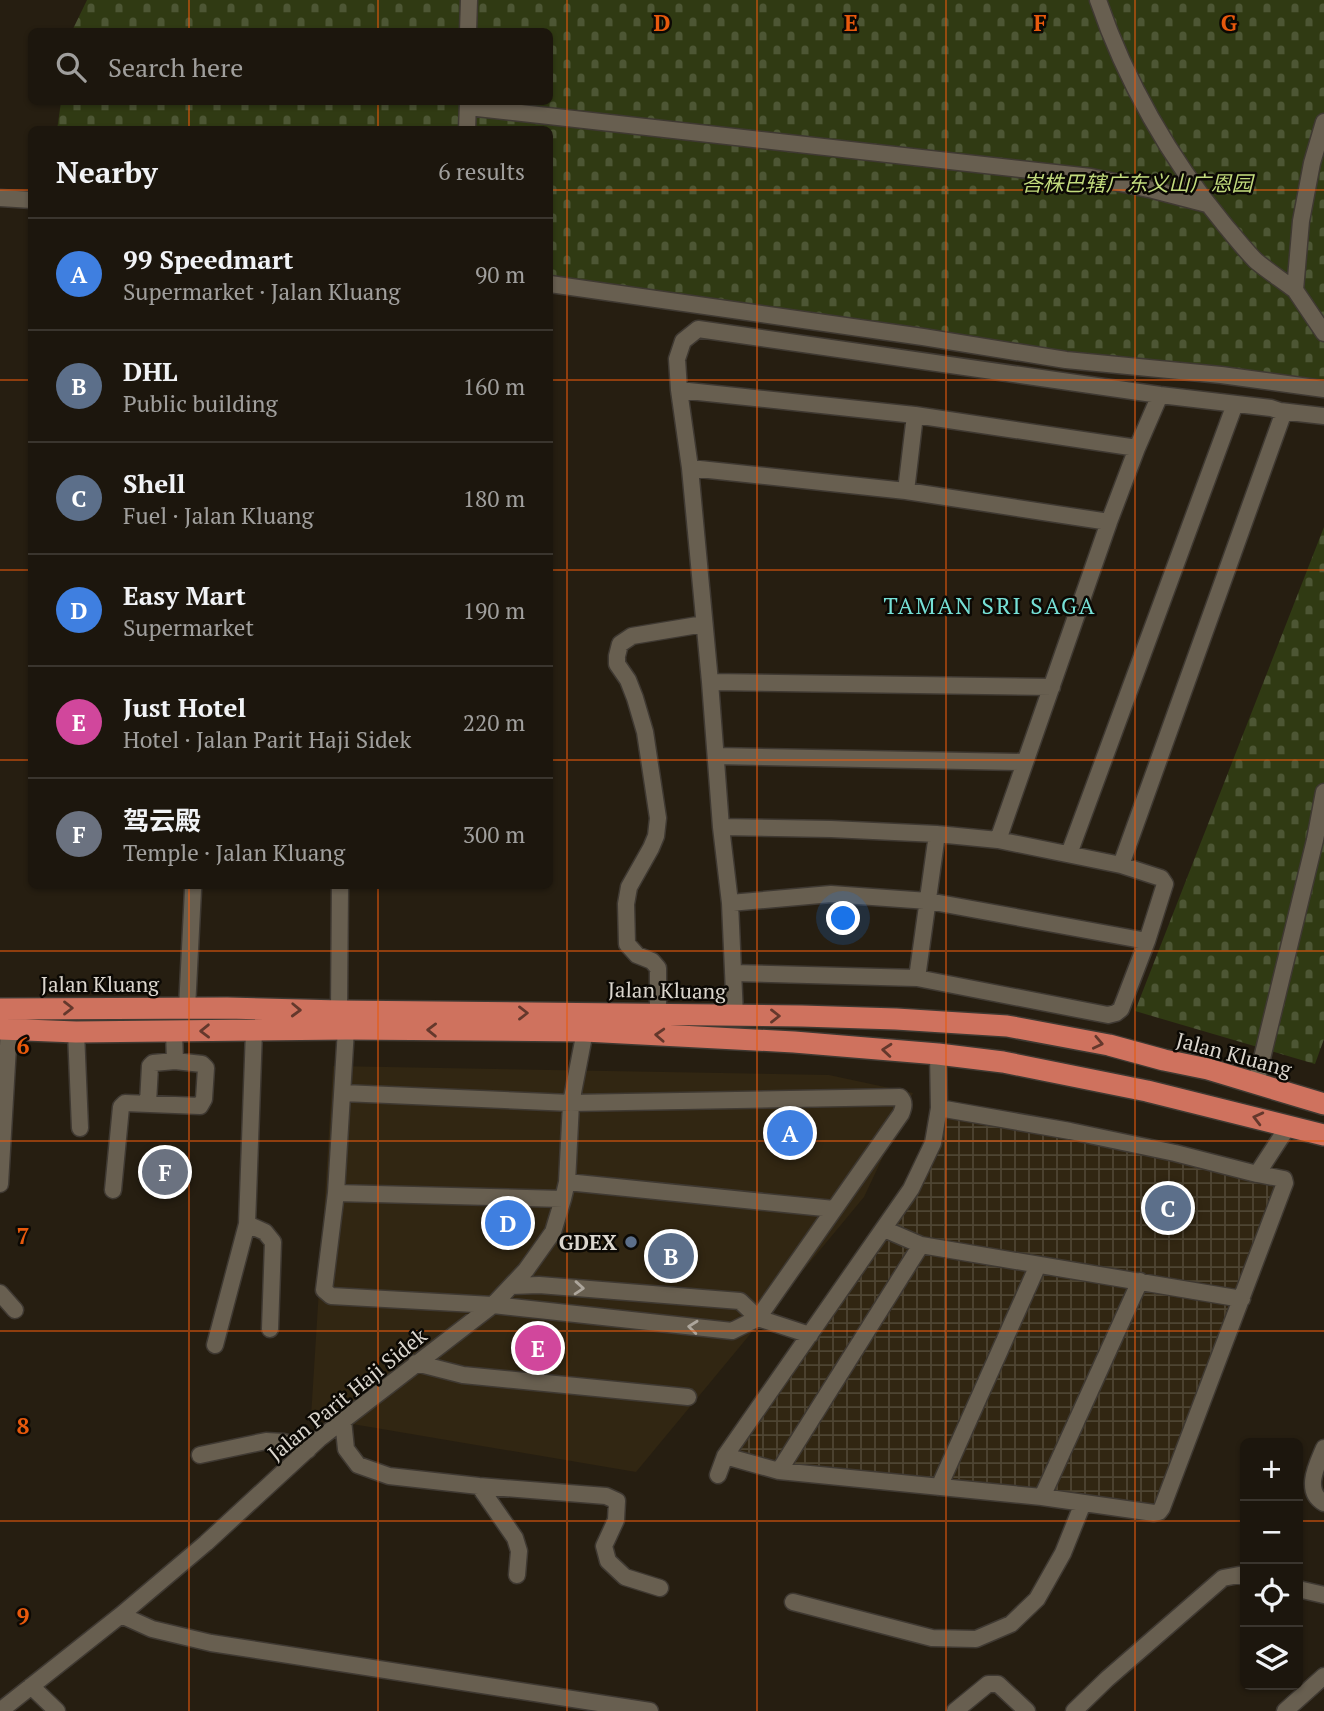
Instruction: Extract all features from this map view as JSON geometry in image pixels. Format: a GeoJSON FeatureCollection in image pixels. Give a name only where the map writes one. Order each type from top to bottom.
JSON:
{"type":"FeatureCollection","features":[{"type":"Feature","properties":{"kind":"highway","name":"Jalan Kluang"},"geometry":{"type":"LineString","coordinates":[[0,1009],[187,1008],[342,1020],[794,1042],[938,1054],[1003,1062],[1147,1091],[1324,1135]]}},
{"type":"Feature","properties":{"kind":"highway","name":"Jalan Kluang"},"geometry":{"type":"LineString","coordinates":[[4,1029],[76,1032],[254,1031],[342,1020],[658,1014],[896,1019],[1007,1026],[1068,1036],[1208,1069],[1324,1104]]}},
{"type":"Feature","properties":{"kind":"highway"},"geometry":{"type":"LineString","coordinates":[[1003,1062],[1024,1054],[1028,1041],[1024,1035],[1007,1026]]}},
{"type":"Feature","properties":{"kind":"highway"},"geometry":{"type":"LineString","coordinates":[[1191,1102],[1176,1088],[1177,1081],[1190,1072],[1208,1069]]}},
{"type":"Feature","properties":{"kind":"street"},"geometry":{"type":"LineString","coordinates":[[468,28],[469,0]]}},
{"type":"Feature","properties":{"kind":"street"},"geometry":{"type":"LineString","coordinates":[[1098,0],[1109,33],[1133,83],[1186,174],[1207,204],[1255,260],[1295,290],[1324,333]]}},
{"type":"Feature","properties":{"kind":"street"},"geometry":{"type":"LineString","coordinates":[[467,126],[468,105]]}},
{"type":"Feature","properties":{"kind":"street"},"geometry":{"type":"LineString","coordinates":[[477,105],[1091,177],[1207,204]]}},
{"type":"Feature","properties":{"kind":"street"},"geometry":{"type":"LineString","coordinates":[[1295,290],[1301,221],[1312,163],[1324,122]]}},
{"type":"Feature","properties":{"kind":"street"},"geometry":{"type":"LineString","coordinates":[[0,198],[28,200]]}},
{"type":"Feature","properties":{"kind":"street"},"geometry":{"type":"LineString","coordinates":[[553,284],[1066,360],[1221,375],[1324,390]]}},
{"type":"Feature","properties":{"kind":"street"},"geometry":{"type":"LineString","coordinates":[[735,1016],[730,902],[690,468],[679,390],[677,359],[683,341],[698,329],[1324,416]]}},
{"type":"Feature","properties":{"kind":"street"},"geometry":{"type":"LineString","coordinates":[[679,390],[915,415],[1137,448]]}},
{"type":"Feature","properties":{"kind":"street"},"geometry":{"type":"LineString","coordinates":[[998,839],[1137,448],[1160,395]]}},
{"type":"Feature","properties":{"kind":"street"},"geometry":{"type":"LineString","coordinates":[[1069,853],[1235,404]]}},
{"type":"Feature","properties":{"kind":"street"},"geometry":{"type":"LineString","coordinates":[[1121,865],[1283,417],[1280,411]]}},
{"type":"Feature","properties":{"kind":"street"},"geometry":{"type":"LineString","coordinates":[[906,491],[915,415]]}},
{"type":"Feature","properties":{"kind":"street"},"geometry":{"type":"LineString","coordinates":[[690,468],[906,491],[1110,522]]}},
{"type":"Feature","properties":{"kind":"street"},"geometry":{"type":"LineString","coordinates":[[658,1014],[658,968],[652,961],[637,955],[628,944],[626,904],[629,887],[656,836],[658,818],[645,732],[628,680],[617,664],[617,656],[620,644],[632,636],[704,624]]}},
{"type":"Feature","properties":{"kind":"street"},"geometry":{"type":"LineString","coordinates":[[710,682],[1052,687]]}},
{"type":"Feature","properties":{"kind":"street"},"geometry":{"type":"LineString","coordinates":[[716,757],[1024,762]]}},
{"type":"Feature","properties":{"kind":"street"},"geometry":{"type":"LineString","coordinates":[[1256,1083],[1315,840],[1324,792]]}},
{"type":"Feature","properties":{"kind":"street"},"geometry":{"type":"LineString","coordinates":[[721,827],[831,829],[998,839],[1121,865],[1161,878],[1165,884],[1147,942],[1121,1009],[1108,1015],[917,978],[733,973]]}},
{"type":"Feature","properties":{"kind":"street"},"geometry":{"type":"LineString","coordinates":[[917,978],[937,834]]}},
{"type":"Feature","properties":{"kind":"street"},"geometry":{"type":"LineString","coordinates":[[340,889],[343,1093],[336,1193],[324,1290],[331,1296],[493,1305],[732,1331],[758,1318],[904,1107],[900,1097],[571,1102],[343,1093]]}},
{"type":"Feature","properties":{"kind":"street"},"geometry":{"type":"LineString","coordinates":[[187,1008],[193,890]]}},
{"type":"Feature","properties":{"kind":"street"},"geometry":{"type":"LineString","coordinates":[[730,902],[831,894],[928,901],[1147,942]]}},
{"type":"Feature","properties":{"kind":"street"},"geometry":{"type":"LineString","coordinates":[[1068,1036],[1077,1009]]}},
{"type":"Feature","properties":{"kind":"street"},"geometry":{"type":"LineString","coordinates":[[0,1184],[4,1029]]}},
{"type":"Feature","properties":{"kind":"street"},"geometry":{"type":"LineString","coordinates":[[215,1345],[247,1224],[254,1031]]}},
{"type":"Feature","properties":{"kind":"street","name":"Jalan Parit Haji Sidek"},"geometry":{"type":"LineString","coordinates":[[0,1710],[121,1615],[343,1420],[493,1305],[539,1254],[553,1232],[567,1182],[571,1102],[585,1031]]}},
{"type":"Feature","properties":{"kind":"street"},"geometry":{"type":"LineString","coordinates":[[76,1032],[80,1128]]}},
{"type":"Feature","properties":{"kind":"street"},"geometry":{"type":"LineString","coordinates":[[174,1032],[175,1061]]}},
{"type":"Feature","properties":{"kind":"street"},"geometry":{"type":"LineString","coordinates":[[718,1475],[725,1456],[911,1189],[933,1143],[939,1108],[938,1054]]}},
{"type":"Feature","properties":{"kind":"street"},"geometry":{"type":"LineString","coordinates":[[113,1190],[121,1107],[125,1103],[200,1105],[204,1099],[206,1068],[202,1064],[175,1061],[153,1063],[150,1066],[148,1103]]}},
{"type":"Feature","properties":{"kind":"street"},"geometry":{"type":"LineString","coordinates":[[725,1456],[779,1471],[1042,1497],[1154,1513],[1162,1508],[1285,1183],[1282,1178],[1175,1153],[939,1108]]}},
{"type":"Feature","properties":{"kind":"street"},"geometry":{"type":"LineString","coordinates":[[1257,1174],[1289,1125]]}},
{"type":"Feature","properties":{"kind":"street"},"geometry":{"type":"LineString","coordinates":[[567,1182],[834,1209]]}},
{"type":"Feature","properties":{"kind":"street"},"geometry":{"type":"LineString","coordinates":[[336,1193],[563,1199]]}},
{"type":"Feature","properties":{"kind":"street"},"geometry":{"type":"LineString","coordinates":[[247,1224],[265,1232],[274,1242],[270,1329]]}},
{"type":"Feature","properties":{"kind":"street"},"geometry":{"type":"LineString","coordinates":[[884,1229],[920,1245],[1242,1298]]}},
{"type":"Feature","properties":{"kind":"street"},"geometry":{"type":"LineString","coordinates":[[779,1471],[920,1245]]}},
{"type":"Feature","properties":{"kind":"street"},"geometry":{"type":"LineString","coordinates":[[939,1487],[1038,1265]]}},
{"type":"Feature","properties":{"kind":"street"},"geometry":{"type":"LineString","coordinates":[[1042,1497],[1140,1281]]}},
{"type":"Feature","properties":{"kind":"street"},"geometry":{"type":"LineString","coordinates":[[511,1286],[539,1285],[740,1301],[758,1318],[810,1335]]}},
{"type":"Feature","properties":{"kind":"street"},"geometry":{"type":"LineString","coordinates":[[0,1293],[15,1310]]}},
{"type":"Feature","properties":{"kind":"street"},"geometry":{"type":"LineString","coordinates":[[416,1363],[463,1375],[688,1397]]}},
{"type":"Feature","properties":{"kind":"street"},"geometry":{"type":"LineString","coordinates":[[343,1420],[346,1449],[358,1465],[389,1476],[606,1496],[617,1501],[616,1520],[604,1546],[608,1561],[625,1577],[660,1588]]}},
{"type":"Feature","properties":{"kind":"street"},"geometry":{"type":"LineString","coordinates":[[200,1455],[266,1441],[284,1442],[308,1450]]}},
{"type":"Feature","properties":{"kind":"street"},"geometry":{"type":"LineString","coordinates":[[1324,1448],[1314,1470],[1313,1484],[1317,1499],[1324,1503]]}},
{"type":"Feature","properties":{"kind":"street"},"geometry":{"type":"LineString","coordinates":[[479,1486],[515,1538],[519,1551],[517,1574]]}},
{"type":"Feature","properties":{"kind":"street"},"geometry":{"type":"LineString","coordinates":[[793,1602],[933,1638],[976,1639],[1011,1624],[1037,1600],[1063,1553],[1083,1503]]}},
{"type":"Feature","properties":{"kind":"street"},"geometry":{"type":"LineString","coordinates":[[1074,1711],[1223,1578],[1240,1575]]}},
{"type":"Feature","properties":{"kind":"street"},"geometry":{"type":"LineString","coordinates":[[1303,1590],[1324,1595]]}},
{"type":"Feature","properties":{"kind":"street"},"geometry":{"type":"LineString","coordinates":[[121,1615],[152,1629],[211,1643],[650,1711]]}},
{"type":"Feature","properties":{"kind":"street"},"geometry":{"type":"LineString","coordinates":[[1285,1711],[1324,1676]]}},
{"type":"Feature","properties":{"kind":"street"},"geometry":{"type":"LineString","coordinates":[[955,1711],[988,1685],[998,1684],[1027,1711]]}},
{"type":"Feature","properties":{"kind":"street"},"geometry":{"type":"LineString","coordinates":[[31,1686],[57,1711]]}},
{"type":"Feature","properties":{"kind":"shaded area"},"geometry":{"type":"Polygon","coordinates":[[[333,1066],[829,1075],[913,1093],[864,1197],[636,1472],[311,1417],[333,1066]]]}},
{"type":"Feature","properties":{"kind":"shaded area"},"geometry":{"type":"Polygon","coordinates":[[[934,1100],[1286,1173],[1159,1518],[1037,1501],[777,1476],[721,1452],[906,1187],[928,1143],[934,1100]]]}},
{"type":"Feature","properties":{"kind":"green space","name":"峇株巴辖广东义山广恩园"},"geometry":{"type":"Polygon","coordinates":[[[87,0],[1324,0],[1324,393],[553,287],[553,126],[58,126],[61,105],[553,105],[553,28],[73,28],[87,0]]]}},
{"type":"Feature","properties":{"kind":"green space"},"geometry":{"type":"Polygon","coordinates":[[[1324,527],[1324,1039],[1315,1064],[1135,1011],[1324,527]]]}},
{"type":"Feature","properties":{"kind":"place","name":"99 Speedmart"},"geometry":{"type":"Point","coordinates":[790,1133]}},
{"type":"Feature","properties":{"kind":"place","name":"驾云殿"},"geometry":{"type":"Point","coordinates":[165,1172]}},
{"type":"Feature","properties":{"kind":"place","name":"Shell"},"geometry":{"type":"Point","coordinates":[1168,1208]}},
{"type":"Feature","properties":{"kind":"place","name":"Easy Mart"},"geometry":{"type":"Point","coordinates":[508,1223]}},
{"type":"Feature","properties":{"kind":"place","name":"GDEX"},"geometry":{"type":"Point","coordinates":[631,1242]}},
{"type":"Feature","properties":{"kind":"place","name":"DHL"},"geometry":{"type":"Point","coordinates":[671,1256]}},
{"type":"Feature","properties":{"kind":"place","name":"Just Hotel"},"geometry":{"type":"Point","coordinates":[538,1348]}},
{"type":"Feature","properties":{"kind":"district","name":"TAMAN SRI SAGA"},"geometry":{"type":"Point","coordinates":[990,605]}}]}
